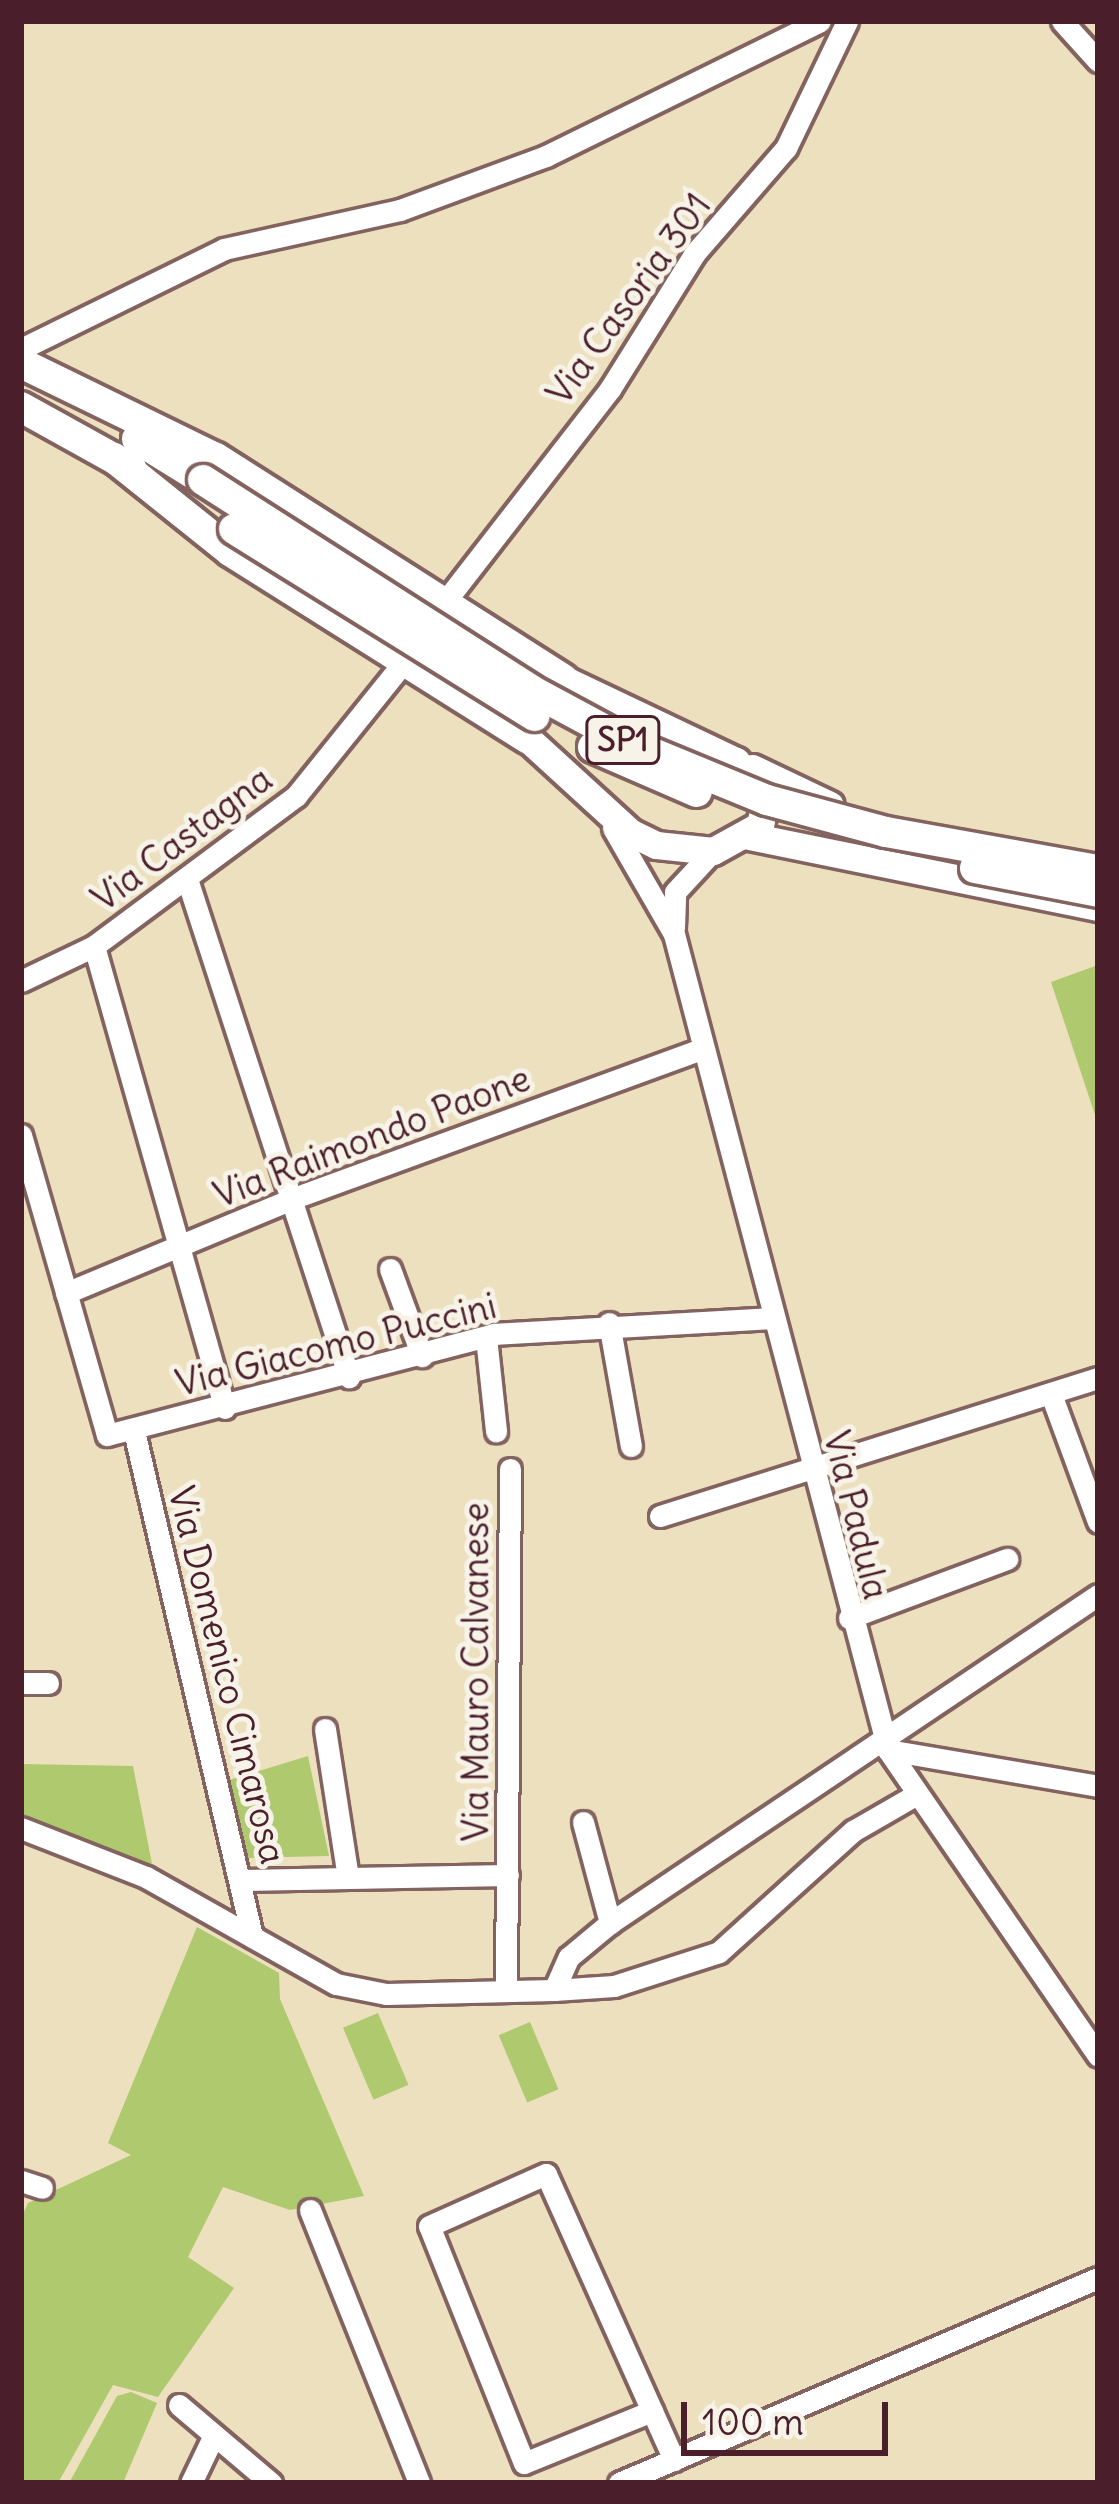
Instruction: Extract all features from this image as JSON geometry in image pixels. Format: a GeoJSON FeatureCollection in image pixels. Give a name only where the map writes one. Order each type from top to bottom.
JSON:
{"type":"FeatureCollection","features":[{"type":"Feature","properties":{"kind":"highway"},"geometry":{"type":"LineString","coordinates":[[21,364],[216,458],[563,680]]}},
{"type":"Feature","properties":{"kind":"highway","name":"SP1"},"geometry":{"type":"LineString","coordinates":[[21,377],[203,479],[531,690],[633,745],[827,816],[1098,869]]}},
{"type":"Feature","properties":{"kind":"highway","name":"SP1"},"geometry":{"type":"LineString","coordinates":[[21,407],[637,770],[882,851],[1098,892]]}},
{"type":"Feature","properties":{"kind":"highway"},"geometry":{"type":"LineString","coordinates":[[114,458],[230,550],[528,739]]}},
{"type":"Feature","properties":{"kind":"main road"},"geometry":{"type":"LineString","coordinates":[[1098,860],[927,830],[802,798],[736,761],[563,680],[542,680],[527,692],[520,711],[528,739],[598,810],[656,845],[713,851],[749,836],[1098,907]]}},
{"type":"Feature","properties":{"kind":"main road"},"geometry":{"type":"LineString","coordinates":[[736,761],[766,795],[749,836]]}},
{"type":"Feature","properties":{"kind":"street"},"geometry":{"type":"LineString","coordinates":[[21,349],[224,249],[400,210],[546,156],[820,21]]}},
{"type":"Feature","properties":{"kind":"street","name":"Via Casoria 301"},"geometry":{"type":"LineString","coordinates":[[444,603],[610,389],[695,253],[786,148],[848,21]]}},
{"type":"Feature","properties":{"kind":"street"},"geometry":{"type":"LineString","coordinates":[[1062,21],[1098,62]]}},
{"type":"Feature","properties":{"kind":"street","name":"Via Castagna"},"geometry":{"type":"LineString","coordinates":[[21,981],[94,946],[296,796],[404,663]]}},
{"type":"Feature","properties":{"kind":"street","name":"Via Padula"},"geometry":{"type":"LineString","coordinates":[[598,810],[627,846],[674,934],[849,1618],[886,1745],[1098,2056]]}},
{"type":"Feature","properties":{"kind":"street","name":"Via Padula"},"geometry":{"type":"LineString","coordinates":[[674,934],[675,892],[713,851]]}},
{"type":"Feature","properties":{"kind":"street"},"geometry":{"type":"LineString","coordinates":[[187,879],[350,1377]]}},
{"type":"Feature","properties":{"kind":"street"},"geometry":{"type":"LineString","coordinates":[[94,946],[225,1408]]}},
{"type":"Feature","properties":{"kind":"street","name":"Via Raimondo Paone"},"geometry":{"type":"LineString","coordinates":[[66,1293],[294,1198],[703,1048]]}},
{"type":"Feature","properties":{"kind":"street"},"geometry":{"type":"LineString","coordinates":[[21,1136],[106,1436],[134,1431]]}},
{"type":"Feature","properties":{"kind":"street"},"geometry":{"type":"LineString","coordinates":[[390,1269],[422,1356]]}},
{"type":"Feature","properties":{"kind":"street","name":"Via Giacomo Puccini"},"geometry":{"type":"LineString","coordinates":[[134,1431],[350,1377],[485,1336],[610,1323],[772,1318]]}},
{"type":"Feature","properties":{"kind":"street"},"geometry":{"type":"LineString","coordinates":[[610,1323],[632,1446]]}},
{"type":"Feature","properties":{"kind":"street"},"geometry":{"type":"LineString","coordinates":[[485,1336],[496,1431]]}},
{"type":"Feature","properties":{"kind":"street"},"geometry":{"type":"LineString","coordinates":[[660,1516],[812,1474],[1098,1378]]}},
{"type":"Feature","properties":{"kind":"street"},"geometry":{"type":"LineString","coordinates":[[1051,1394],[1098,1522]]}},
{"type":"Feature","properties":{"kind":"street","name":"Via Domenico Cimarosa"},"geometry":{"type":"LineString","coordinates":[[134,1431],[244,1880],[252,1936]]}},
{"type":"Feature","properties":{"kind":"street","name":"Via Mauro Calvanese"},"geometry":{"type":"LineString","coordinates":[[506,1990],[510,1469]]}},
{"type":"Feature","properties":{"kind":"street"},"geometry":{"type":"LineString","coordinates":[[849,1618],[1006,1559]]}},
{"type":"Feature","properties":{"kind":"street"},"geometry":{"type":"LineString","coordinates":[[554,1990],[569,1957],[610,1923],[886,1745],[1098,1595]]}},
{"type":"Feature","properties":{"kind":"street"},"geometry":{"type":"LineString","coordinates":[[21,1683],[48,1683]]}},
{"type":"Feature","properties":{"kind":"street"},"geometry":{"type":"LineString","coordinates":[[325,1729],[348,1877]]}},
{"type":"Feature","properties":{"kind":"street"},"geometry":{"type":"LineString","coordinates":[[886,1745],[1098,1786]]}},
{"type":"Feature","properties":{"kind":"street"},"geometry":{"type":"LineString","coordinates":[[21,1828],[146,1877],[336,1984],[386,1994],[554,1990],[614,1986],[719,1952],[853,1831],[917,1794]]}},
{"type":"Feature","properties":{"kind":"street"},"geometry":{"type":"LineString","coordinates":[[583,1822],[610,1923]]}},
{"type":"Feature","properties":{"kind":"street","name":"Via Mauro Calvanese"},"geometry":{"type":"LineString","coordinates":[[244,1880],[508,1875]]}},
{"type":"Feature","properties":{"kind":"street"},"geometry":{"type":"LineString","coordinates":[[652,2411],[524,2463],[429,2226],[546,2174],[674,2460]]}},
{"type":"Feature","properties":{"kind":"street"},"geometry":{"type":"LineString","coordinates":[[310,2210],[419,2483]]}},
{"type":"Feature","properties":{"kind":"street"},"geometry":{"type":"LineString","coordinates":[[620,2483],[1098,2278]]}},
{"type":"Feature","properties":{"kind":"street"},"geometry":{"type":"LineString","coordinates":[[179,2405],[271,2483]]}},
{"type":"Feature","properties":{"kind":"street"},"geometry":{"type":"LineString","coordinates":[[191,2483],[214,2435]]}},
{"type":"Feature","properties":{"kind":"green space"},"geometry":{"type":"Polygon","coordinates":[[[1098,965],[1098,1124],[1051,982],[1098,965]]]}},
{"type":"Feature","properties":{"kind":"green space"},"geometry":{"type":"Polygon","coordinates":[[[308,1756],[329,1856],[248,1858],[229,1780],[308,1756]]]}},
{"type":"Feature","properties":{"kind":"green space"},"geometry":{"type":"Polygon","coordinates":[[[21,1764],[133,1766],[153,1869],[21,1814],[21,1764]]]}},
{"type":"Feature","properties":{"kind":"green space"},"geometry":{"type":"Polygon","coordinates":[[[197,1927],[279,1973],[280,1999],[364,2196],[290,2210],[223,2187],[188,2257],[234,2288],[158,2397],[113,2385],[58,2483],[21,2483],[21,2218],[28,2203],[131,2155],[108,2143],[197,1927]]]}},
{"type":"Feature","properties":{"kind":"green space"},"geometry":{"type":"Polygon","coordinates":[[[378,2013],[408,2085],[373,2100],[343,2028],[378,2013]]]}},
{"type":"Feature","properties":{"kind":"green space"},"geometry":{"type":"Polygon","coordinates":[[[530,2022],[559,2089],[527,2102],[499,2035],[530,2022]]]}},
{"type":"Feature","properties":{"kind":"green space"},"geometry":{"type":"Polygon","coordinates":[[[131,2392],[157,2403],[123,2483],[69,2483],[117,2396],[131,2392]]]}}]}
